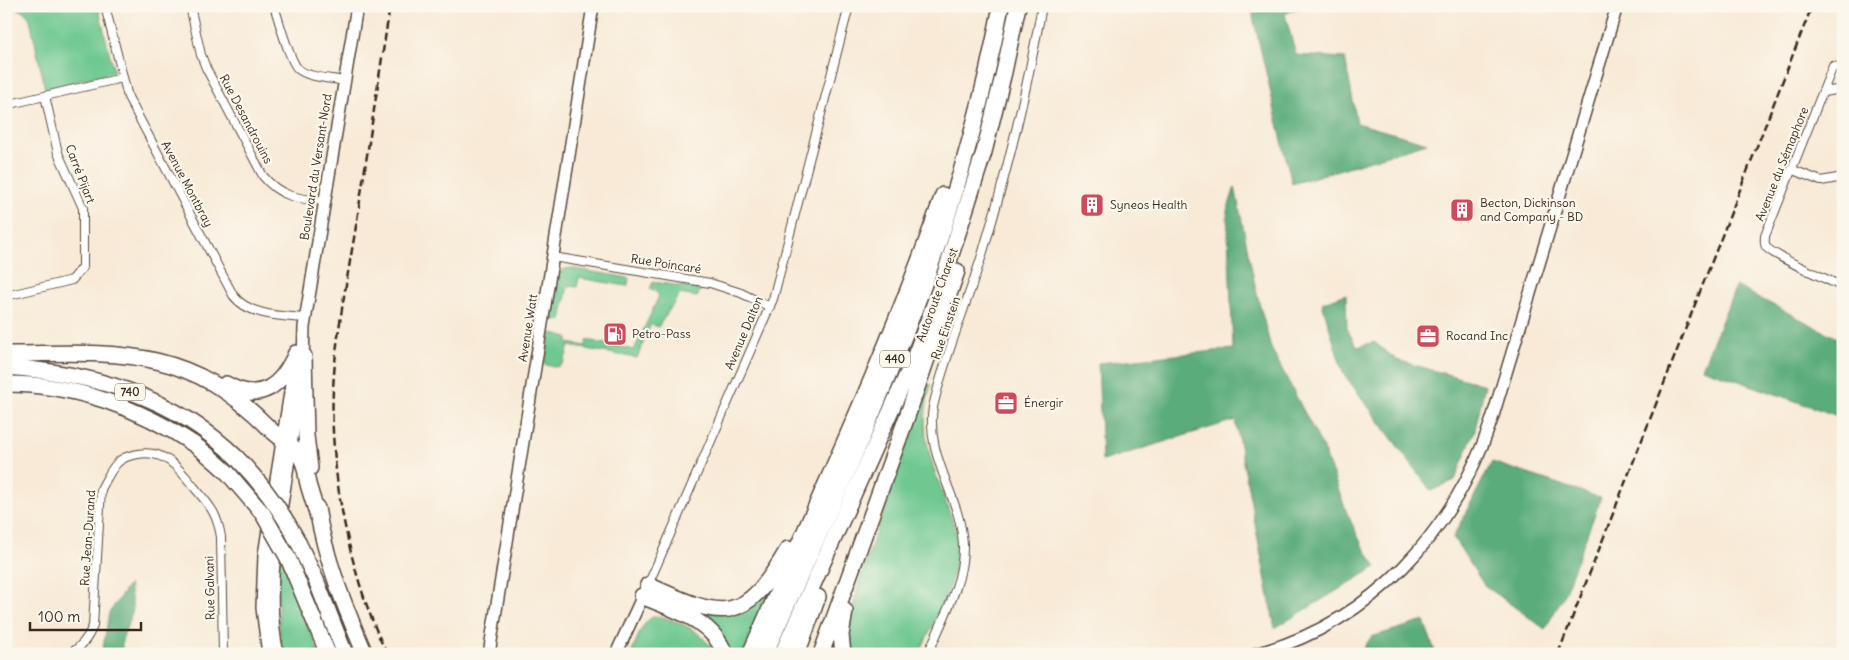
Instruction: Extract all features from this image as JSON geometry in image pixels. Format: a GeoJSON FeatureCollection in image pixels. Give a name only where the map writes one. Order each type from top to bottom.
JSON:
{"type":"FeatureCollection","features":[{"type":"Feature","properties":{"kind":"highway","name":"Autoroute Charest"},"geometry":{"type":"LineString","coordinates":[[765,654],[869,420],[915,309],[960,175],[992,52],[1001,6]]}},
{"type":"Feature","properties":{"kind":"highway","name":"Autoroute Charest"},"geometry":{"type":"LineString","coordinates":[[782,654],[913,361],[960,230],[990,131],[1018,6]]}},
{"type":"Feature","properties":{"kind":"highway"},"geometry":{"type":"LineString","coordinates":[[750,654],[882,355],[916,270],[950,176],[968,114],[992,52]]}},
{"type":"Feature","properties":{"kind":"highway"},"geometry":{"type":"LineString","coordinates":[[821,654],[868,528],[944,311],[980,193],[990,131]]}},
{"type":"Feature","properties":{"kind":"highway"},"geometry":{"type":"LineString","coordinates":[[6,354],[116,354],[191,367],[238,390],[256,393],[269,388],[279,380],[300,354]]}},
{"type":"Feature","properties":{"kind":"highway"},"geometry":{"type":"LineString","coordinates":[[300,354],[307,447],[322,537],[340,594],[365,654]]}},
{"type":"Feature","properties":{"kind":"highway"},"geometry":{"type":"LineString","coordinates":[[797,654],[813,608],[896,412],[913,361]]}},
{"type":"Feature","properties":{"kind":"highway"},"geometry":{"type":"LineString","coordinates":[[165,363],[197,375],[226,392],[250,409],[287,444],[302,460],[318,517]]}},
{"type":"Feature","properties":{"kind":"highway","name":"740"},"geometry":{"type":"LineString","coordinates":[[6,367],[64,373],[90,378],[149,399],[190,421],[223,445],[255,477],[272,498],[297,540],[316,580],[345,654]]}},
{"type":"Feature","properties":{"kind":"highway","name":"740"},"geometry":{"type":"LineString","coordinates":[[6,384],[60,388],[120,405],[164,426],[196,446],[227,472],[263,514],[288,558],[328,654]]}},
{"type":"Feature","properties":{"kind":"highway"},"geometry":{"type":"LineString","coordinates":[[645,590],[708,610],[733,608],[752,598],[763,587],[782,558],[845,439]]}},
{"type":"Feature","properties":{"kind":"highway"},"geometry":{"type":"LineString","coordinates":[[843,654],[841,641],[843,620],[868,528]]}},
{"type":"Feature","properties":{"kind":"highway"},"geometry":{"type":"LineString","coordinates":[[645,590],[706,627],[716,637],[725,654]]}},
{"type":"Feature","properties":{"kind":"street","name":"Avenue Montbray"},"geometry":{"type":"LineString","coordinates":[[105,6],[128,97],[235,299],[252,310],[306,318]]}},
{"type":"Feature","properties":{"kind":"street","name":"Rue Desandrouins"},"geometry":{"type":"LineString","coordinates":[[190,6],[201,55],[206,68],[263,176],[272,188],[284,193],[307,200],[324,201]]}},
{"type":"Feature","properties":{"kind":"street"},"geometry":{"type":"LineString","coordinates":[[274,6],[292,60],[299,69],[308,73],[344,81]]}},
{"type":"Feature","properties":{"kind":"street","name":"Boulevard du Versant-Nord"},"geometry":{"type":"LineString","coordinates":[[278,654],[273,624],[272,580],[287,444],[324,201],[357,6]]}},
{"type":"Feature","properties":{"kind":"street","name":"Avenue Watt"},"geometry":{"type":"LineString","coordinates":[[489,654],[593,6]]}},
{"type":"Feature","properties":{"kind":"street","name":"Avenue Dalton"},"geometry":{"type":"LineString","coordinates":[[616,654],[770,307],[780,276],[849,6]]}},
{"type":"Feature","properties":{"kind":"street","name":"Rue Einstein"},"geometry":{"type":"LineString","coordinates":[[928,654],[957,584],[962,554],[962,534],[958,516],[932,441],[932,407],[999,197],[1021,109],[1042,6]]}},
{"type":"Feature","properties":{"kind":"street"},"geometry":{"type":"LineString","coordinates":[[1255,654],[1314,631],[1340,617],[1382,586],[1400,571],[1424,545],[1466,484],[1492,420],[1617,6]]}},
{"type":"Feature","properties":{"kind":"street","name":"Avenue du Sémaphore"},"geometry":{"type":"LineString","coordinates":[[1843,69],[1833,66],[1765,236],[1764,244],[1778,255],[1843,287]]}},
{"type":"Feature","properties":{"kind":"street"},"geometry":{"type":"LineString","coordinates":[[6,105],[122,78]]}},
{"type":"Feature","properties":{"kind":"street"},"geometry":{"type":"LineString","coordinates":[[1823,92],[1843,90]]}},
{"type":"Feature","properties":{"kind":"street","name":"Carré Pijart"},"geometry":{"type":"LineString","coordinates":[[6,296],[72,280],[83,267],[83,208],[58,153],[45,96]]}},
{"type":"Feature","properties":{"kind":"street"},"geometry":{"type":"LineString","coordinates":[[1793,170],[1821,181],[1843,177]]}},
{"type":"Feature","properties":{"kind":"street","name":"Rue Poincaré"},"geometry":{"type":"LineString","coordinates":[[553,257],[710,282],[741,293],[770,307]]}},
{"type":"Feature","properties":{"kind":"street","name":"Boulevard du Versant-Nord"},"geometry":{"type":"LineString","coordinates":[[268,654],[263,620],[262,575],[287,444]]}},
{"type":"Feature","properties":{"kind":"street","name":"Rue Jean-Durand"},"geometry":{"type":"LineString","coordinates":[[69,654],[75,651],[89,636],[93,626],[101,489],[119,461],[131,455],[145,453],[159,454],[171,461],[179,468],[213,510],[218,521]]}},
{"type":"Feature","properties":{"kind":"street","name":"Rue Galvani"},"geometry":{"type":"LineString","coordinates":[[218,521],[223,654]]}},
{"type":"Feature","properties":{"kind":"green space"},"geometry":{"type":"Polygon","coordinates":[[[10,6],[98,6],[114,72],[45,89],[30,19],[24,12],[10,6]]]}},
{"type":"Feature","properties":{"kind":"green space"},"geometry":{"type":"Polygon","coordinates":[[[1254,6],[1303,6],[1285,14],[1296,55],[1345,58],[1357,123],[1427,143],[1292,184],[1253,17],[1254,6]]]}},
{"type":"Feature","properties":{"kind":"green space"},"geometry":{"type":"Polygon","coordinates":[[[1235,187],[1256,290],[1271,348],[1323,448],[1347,513],[1362,545],[1376,567],[1275,628],[1235,420],[1102,461],[1098,363],[1233,349],[1227,211],[1235,187]]]}},
{"type":"Feature","properties":{"kind":"green space"},"geometry":{"type":"Polygon","coordinates":[[[570,268],[629,278],[628,284],[627,286],[579,278],[577,287],[568,286],[561,320],[554,320],[552,318],[558,276],[562,270],[570,268]]]}},
{"type":"Feature","properties":{"kind":"green space"},"geometry":{"type":"Polygon","coordinates":[[[653,282],[701,289],[697,297],[680,294],[658,327],[651,324],[637,358],[569,346],[560,366],[544,364],[550,334],[553,333],[568,337],[568,343],[586,346],[587,340],[634,350],[659,296],[655,290],[650,289],[653,282]]]}},
{"type":"Feature","properties":{"kind":"green space"},"geometry":{"type":"Polygon","coordinates":[[[1736,286],[1843,341],[1843,418],[1702,368],[1736,286]]]}},
{"type":"Feature","properties":{"kind":"green space"},"geometry":{"type":"Polygon","coordinates":[[[1346,294],[1347,329],[1357,347],[1374,342],[1397,360],[1485,385],[1475,430],[1455,480],[1431,491],[1343,373],[1322,303],[1346,294]]]}},
{"type":"Feature","properties":{"kind":"green space"},"geometry":{"type":"Polygon","coordinates":[[[927,384],[931,385],[925,417],[928,445],[935,473],[956,535],[956,561],[953,575],[919,654],[849,654],[847,630],[861,576],[927,384]]]}},
{"type":"Feature","properties":{"kind":"green space"},"geometry":{"type":"Polygon","coordinates":[[[1492,462],[1601,498],[1563,597],[1545,629],[1484,585],[1453,537],[1492,462]]]}},
{"type":"Feature","properties":{"kind":"green space"},"geometry":{"type":"Polygon","coordinates":[[[279,559],[282,559],[295,586],[319,654],[283,654],[278,606],[279,559]]]}},
{"type":"Feature","properties":{"kind":"green space"},"geometry":{"type":"Polygon","coordinates":[[[129,584],[133,610],[122,640],[122,654],[102,654],[109,613],[129,584]]]}},
{"type":"Feature","properties":{"kind":"green space"},"geometry":{"type":"Polygon","coordinates":[[[770,586],[773,587],[744,654],[730,654],[692,611],[703,614],[770,586]]]}},
{"type":"Feature","properties":{"kind":"green space"},"geometry":{"type":"Polygon","coordinates":[[[655,616],[673,620],[690,628],[704,639],[715,654],[631,654],[646,622],[655,616]]]}},
{"type":"Feature","properties":{"kind":"green space"},"geometry":{"type":"Polygon","coordinates":[[[1424,621],[1436,654],[1363,654],[1362,651],[1371,637],[1424,621]]]}},
{"type":"Feature","properties":{"kind":"railway"},"geometry":{"type":"LineString","coordinates":[[387,654],[362,592],[345,524],[335,455],[333,389],[340,325],[390,6]]}},
{"type":"Feature","properties":{"kind":"railway"},"geometry":{"type":"LineString","coordinates":[[1558,654],[1812,6]]}},
{"type":"Feature","properties":{"kind":"place","name":"Syneos Health"},"geometry":{"type":"Point","coordinates":[1092,205]}},
{"type":"Feature","properties":{"kind":"place","name":"Becton, Dickinson and Company - BD"},"geometry":{"type":"Point","coordinates":[1462,210]}},
{"type":"Feature","properties":{"kind":"place","name":"Petro-Pass"},"geometry":{"type":"Point","coordinates":[615,334]}},
{"type":"Feature","properties":{"kind":"place","name":"Rocand Inc"},"geometry":{"type":"Point","coordinates":[1428,336]}},
{"type":"Feature","properties":{"kind":"place","name":"Énergir"},"geometry":{"type":"Point","coordinates":[1006,403]}}]}
